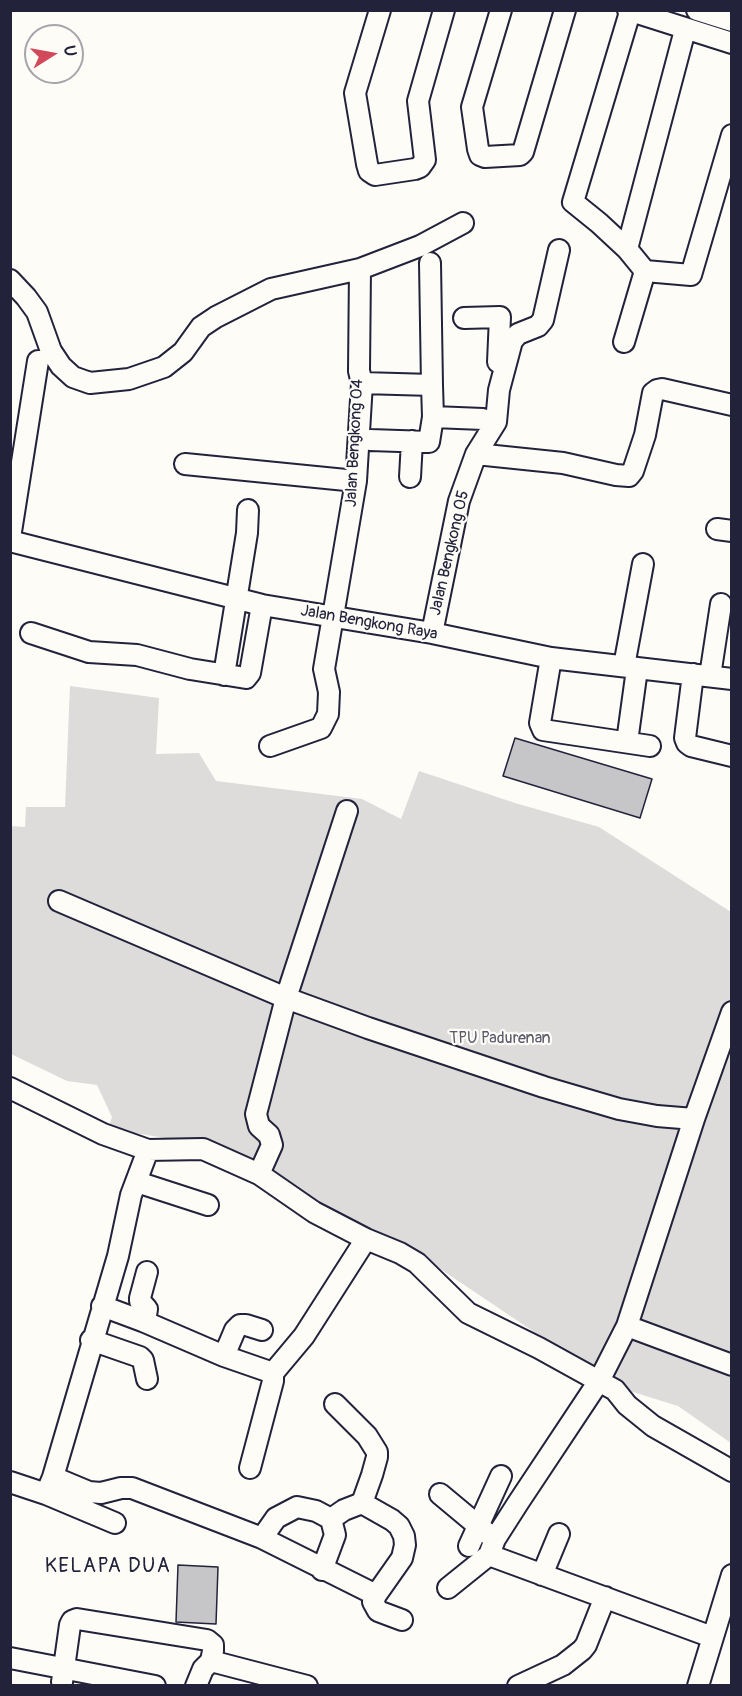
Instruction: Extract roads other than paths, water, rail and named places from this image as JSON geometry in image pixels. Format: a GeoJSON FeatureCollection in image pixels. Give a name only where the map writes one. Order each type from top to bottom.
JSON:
{"type":"FeatureCollection","features":[{"type":"Feature","properties":{"kind":"street"},"geometry":{"type":"LineString","coordinates":[[380,10],[355,93],[367,164],[369,171],[375,175],[415,169],[420,167],[425,160],[417,100],[444,10]]}},
{"type":"Feature","properties":{"kind":"street"},"geometry":{"type":"LineString","coordinates":[[501,10],[472,106],[478,149],[485,157],[520,155],[523,152],[565,10]]}},
{"type":"Feature","properties":{"kind":"street"},"geometry":{"type":"LineString","coordinates":[[697,10],[729,21],[726,41],[629,11],[573,202],[627,249],[645,271],[691,275],[732,135]]}},
{"type":"Feature","properties":{"kind":"street"},"geometry":{"type":"LineString","coordinates":[[627,249],[685,30]]}},
{"type":"Feature","properties":{"kind":"street"},"geometry":{"type":"LineString","coordinates":[[10,280],[37,312],[51,351],[61,366],[73,377],[90,383],[129,379],[164,367],[183,352],[201,327],[271,289],[367,274],[463,223]]}},
{"type":"Feature","properties":{"kind":"street","name":"Jalan Bengkong 05"},"geometry":{"type":"LineString","coordinates":[[432,633],[459,501],[476,454],[496,422],[500,390],[512,341],[518,334],[538,326],[543,320],[558,250]]}},
{"type":"Feature","properties":{"kind":"street"},"geometry":{"type":"LineString","coordinates":[[370,440],[429,442],[433,417],[430,263]]}},
{"type":"Feature","properties":{"kind":"street"},"geometry":{"type":"LineString","coordinates":[[624,342],[645,271]]}},
{"type":"Feature","properties":{"kind":"street","name":"Jalan Bengkong 04"},"geometry":{"type":"LineString","coordinates":[[270,746],[321,728],[328,714],[328,692],[324,669],[356,481],[367,383],[359,371],[367,274]]}},
{"type":"Feature","properties":{"kind":"street"},"geometry":{"type":"LineString","coordinates":[[464,318],[500,317],[498,361],[500,390]]}},
{"type":"Feature","properties":{"kind":"street"},"geometry":{"type":"LineString","coordinates":[[10,540],[38,361]]}},
{"type":"Feature","properties":{"kind":"street"},"geometry":{"type":"LineString","coordinates":[[372,410],[367,383],[432,385]]}},
{"type":"Feature","properties":{"kind":"street"},"geometry":{"type":"LineString","coordinates":[[476,454],[563,463],[629,476],[633,471],[645,435],[653,393],[657,390],[662,389],[732,405]]}},
{"type":"Feature","properties":{"kind":"street"},"geometry":{"type":"LineString","coordinates":[[433,417],[483,419]]}},
{"type":"Feature","properties":{"kind":"street"},"geometry":{"type":"LineString","coordinates":[[410,477],[412,441]]}},
{"type":"Feature","properties":{"kind":"street"},"geometry":{"type":"LineString","coordinates":[[185,464],[356,481]]}},
{"type":"Feature","properties":{"kind":"street"},"geometry":{"type":"LineString","coordinates":[[224,675],[247,533],[248,510]]}},
{"type":"Feature","properties":{"kind":"street","name":"Jalan Bengkong Raya"},"geometry":{"type":"LineString","coordinates":[[10,540],[262,605],[432,633],[551,658],[732,680]]}},
{"type":"Feature","properties":{"kind":"street"},"geometry":{"type":"LineString","coordinates":[[627,742],[631,667],[643,564]]}},
{"type":"Feature","properties":{"kind":"street"},"geometry":{"type":"LineString","coordinates":[[721,604],[685,738],[691,746],[732,756]]}},
{"type":"Feature","properties":{"kind":"street"},"geometry":{"type":"LineString","coordinates":[[31,633],[89,652],[137,655],[190,669],[246,678],[250,673],[262,605]]}},
{"type":"Feature","properties":{"kind":"street"},"geometry":{"type":"LineString","coordinates":[[551,658],[540,723],[543,730],[650,746]]}},
{"type":"Feature","properties":{"kind":"street"},"geometry":{"type":"LineString","coordinates":[[259,1174],[272,1145],[269,1135],[259,1126],[256,1114],[286,998],[348,811]]}},
{"type":"Feature","properties":{"kind":"street"},"geometry":{"type":"LineString","coordinates":[[59,901],[286,998],[368,1028],[544,1087],[619,1109],[657,1116],[694,1119]]}},
{"type":"Feature","properties":{"kind":"street"},"geometry":{"type":"LineString","coordinates":[[448,1588],[492,1547],[546,1459],[599,1381],[627,1326],[694,1119],[732,1012]]}},
{"type":"Feature","properties":{"kind":"street"},"geometry":{"type":"LineString","coordinates":[[10,1088],[103,1134],[148,1150],[203,1149],[259,1174],[314,1212],[417,1263],[468,1313],[539,1348],[615,1390],[627,1405],[652,1426],[732,1471]]}},
{"type":"Feature","properties":{"kind":"street"},"geometry":{"type":"LineString","coordinates":[[49,1485],[118,1256],[131,1196],[148,1150]]}},
{"type":"Feature","properties":{"kind":"street"},"geometry":{"type":"LineString","coordinates":[[137,1182],[208,1205]]}},
{"type":"Feature","properties":{"kind":"street"},"geometry":{"type":"LineString","coordinates":[[250,1468],[273,1381],[273,1373],[304,1336],[366,1239]]}},
{"type":"Feature","properties":{"kind":"street"},"geometry":{"type":"LineString","coordinates":[[145,1322],[147,1310],[140,1298],[147,1272]]}},
{"type":"Feature","properties":{"kind":"street"},"geometry":{"type":"LineString","coordinates":[[102,1306],[224,1356],[273,1373]]}},
{"type":"Feature","properties":{"kind":"street"},"geometry":{"type":"LineString","coordinates":[[224,1356],[235,1330],[240,1325],[246,1324],[262,1330]]}},
{"type":"Feature","properties":{"kind":"street"},"geometry":{"type":"LineString","coordinates":[[627,1326],[732,1365]]}},
{"type":"Feature","properties":{"kind":"street"},"geometry":{"type":"LineString","coordinates":[[92,1340],[140,1357],[143,1360],[147,1379]]}},
{"type":"Feature","properties":{"kind":"street"},"geometry":{"type":"LineString","coordinates":[[331,1519],[344,1510],[362,1503],[375,1466],[377,1452],[367,1436],[335,1404]]}},
{"type":"Feature","properties":{"kind":"street"},"geometry":{"type":"LineString","coordinates":[[470,1546],[501,1476]]}},
{"type":"Feature","properties":{"kind":"street"},"geometry":{"type":"LineString","coordinates":[[10,1482],[101,1493],[132,1488],[257,1536],[376,1595]]}},
{"type":"Feature","properties":{"kind":"street"},"geometry":{"type":"LineString","coordinates":[[49,1485],[115,1523]]}},
{"type":"Feature","properties":{"kind":"street"},"geometry":{"type":"LineString","coordinates":[[440,1494],[479,1526],[492,1547],[542,1575],[712,1637]]}},
{"type":"Feature","properties":{"kind":"street"},"geometry":{"type":"LineString","coordinates":[[362,1503],[392,1520],[399,1526],[404,1536],[405,1545],[402,1558],[373,1602],[378,1611],[402,1620]]}},
{"type":"Feature","properties":{"kind":"street"},"geometry":{"type":"LineString","coordinates":[[257,1536],[276,1518],[297,1507],[316,1511],[331,1519],[335,1535],[322,1570]]}},
{"type":"Feature","properties":{"kind":"street"},"geometry":{"type":"LineString","coordinates":[[542,1575],[560,1534]]}},
{"type":"Feature","properties":{"kind":"street"},"geometry":{"type":"LineString","coordinates":[[698,1686],[732,1575]]}},
{"type":"Feature","properties":{"kind":"street"},"geometry":{"type":"LineString","coordinates":[[518,1686],[562,1665],[582,1650],[605,1597]]}},
{"type":"Feature","properties":{"kind":"street"},"geometry":{"type":"LineString","coordinates":[[68,1679],[70,1625],[72,1620],[77,1618],[207,1640],[213,1645],[211,1661],[203,1669],[196,1686]]}},
{"type":"Feature","properties":{"kind":"street"},"geometry":{"type":"LineString","coordinates":[[10,1658],[68,1679]]}},
{"type":"Feature","properties":{"kind":"street"},"geometry":{"type":"LineString","coordinates":[[211,1661],[307,1686]]}},
{"type":"Feature","properties":{"kind":"street"},"geometry":{"type":"LineString","coordinates":[[10,1672],[155,1686]]}},
{"type":"Feature","properties":{"kind":"district","name":"KELAPA DUA"},"geometry":{"type":"Point","coordinates":[108,1567]}},
{"type":"Feature","properties":{"kind":"park label","name":"TPU Padurenan"},"geometry":{"type":"Point","coordinates":[500,1039]}}]}
